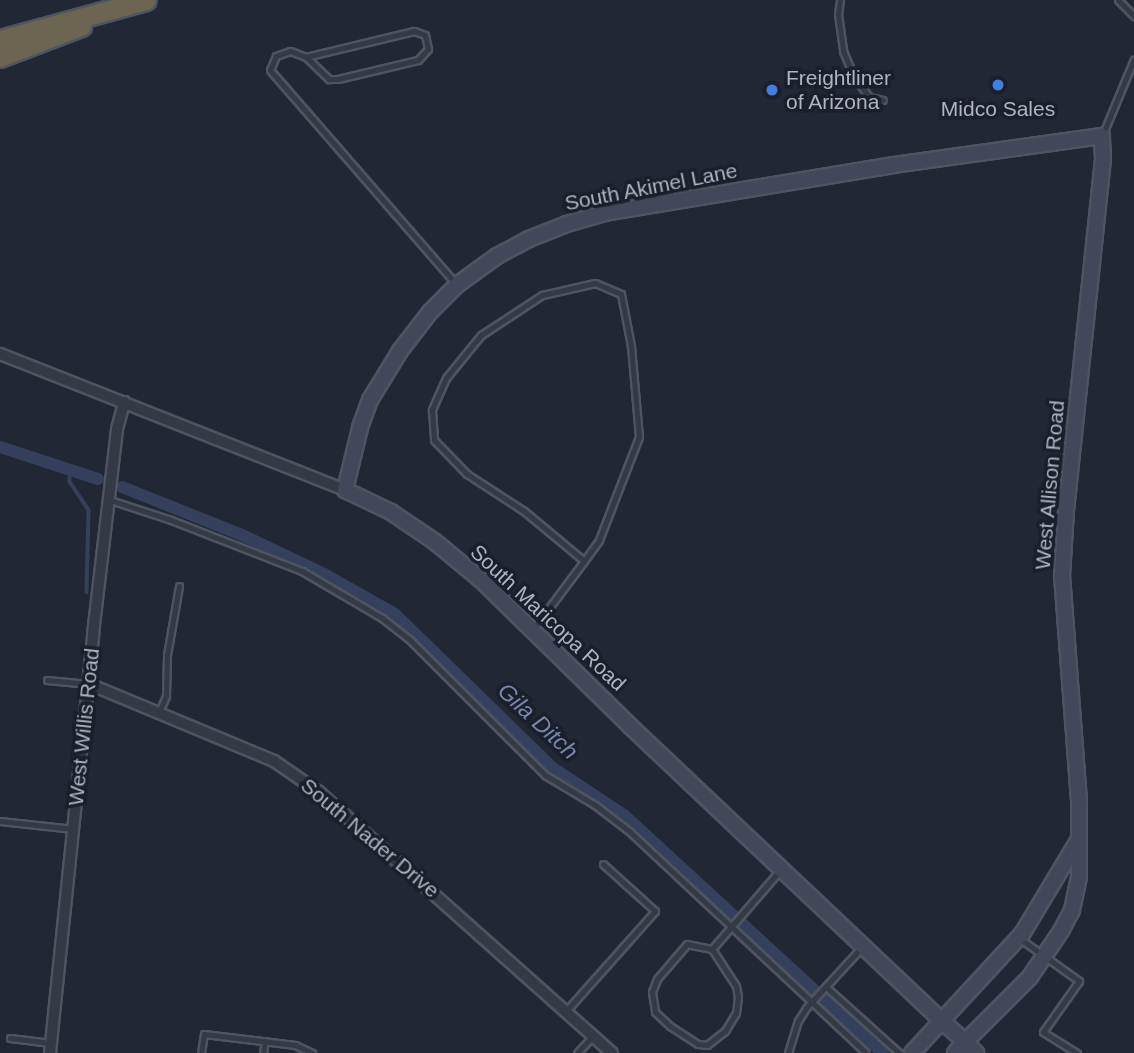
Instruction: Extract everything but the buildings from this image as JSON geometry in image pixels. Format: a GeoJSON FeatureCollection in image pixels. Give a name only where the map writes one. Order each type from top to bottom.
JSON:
{"type":"FeatureCollection","features":[{"type":"Feature","properties":{"kind":"highway"},"geometry":{"type":"LineString","coordinates":[[0,40],[143,1]]}},
{"type":"Feature","properties":{"kind":"highway"},"geometry":{"type":"LineString","coordinates":[[0,57],[143,1]]}},
{"type":"Feature","properties":{"kind":"street","name":"South Akimel Lane"},"geometry":{"type":"LineString","coordinates":[[345,490],[360,428],[370,400],[400,351],[430,312],[457,285],[497,256],[529,239],[605,213],[894,165],[1102,136]]}},
{"type":"Feature","properties":{"kind":"street","name":"West Allison Road"},"geometry":{"type":"LineString","coordinates":[[965,1049],[1030,977],[1043,957],[1072,909],[1080,869],[1062,576],[1066,511],[1103,158],[1102,136]]}},
{"type":"Feature","properties":{"kind":"street","name":"South Maricopa Road"},"geometry":{"type":"LineString","coordinates":[[0,354],[345,490],[391,512],[434,541],[480,579],[943,1021],[965,1049]]}},
{"type":"Feature","properties":{"kind":"street","name":"West Willis Road"},"geometry":{"type":"LineString","coordinates":[[51,1048],[117,429],[124,402]]}},
{"type":"Feature","properties":{"kind":"street","name":"South Nader Drive"},"geometry":{"type":"LineString","coordinates":[[89,684],[274,761],[319,792],[612,1053]]}},
{"type":"Feature","properties":{"kind":"street"},"geometry":{"type":"LineString","coordinates":[[912,1053],[1019,938],[1079,839]]}},
{"type":"Feature","properties":{"kind":"lane"},"geometry":{"type":"LineString","coordinates":[[840,0],[838,14],[843,51],[853,75],[869,97],[883,100]]}},
{"type":"Feature","properties":{"kind":"lane"},"geometry":{"type":"LineString","coordinates":[[1118,0],[1134,16]]}},
{"type":"Feature","properties":{"kind":"lane"},"geometry":{"type":"LineString","coordinates":[[306,57],[414,31],[425,35],[428,49],[418,60],[338,79],[329,79],[299,51],[276,56],[270,70],[457,285]]}},
{"type":"Feature","properties":{"kind":"lane"},"geometry":{"type":"LineString","coordinates":[[1102,136],[1134,59]]}},
{"type":"Feature","properties":{"kind":"lane"},"geometry":{"type":"LineString","coordinates":[[532,630],[584,561],[599,540],[639,437],[631,346],[621,294],[595,283],[542,295],[481,335],[446,378],[432,410],[434,440],[467,474],[524,511],[584,561]]}},
{"type":"Feature","properties":{"kind":"lane"},"geometry":{"type":"LineString","coordinates":[[110,500],[171,520],[302,571],[382,618],[410,640],[545,775],[608,814],[813,1001],[866,1053]]}},
{"type":"Feature","properties":{"kind":"lane"},"geometry":{"type":"LineString","coordinates":[[159,714],[166,696],[167,655],[179,586]]}},
{"type":"Feature","properties":{"kind":"lane"},"geometry":{"type":"LineString","coordinates":[[47,680],[89,684]]}},
{"type":"Feature","properties":{"kind":"lane"},"geometry":{"type":"LineString","coordinates":[[0,821],[74,829]]}},
{"type":"Feature","properties":{"kind":"lane"},"geometry":{"type":"LineString","coordinates":[[566,1011],[655,911],[603,864]]}},
{"type":"Feature","properties":{"kind":"lane"},"geometry":{"type":"LineString","coordinates":[[712,948],[781,869]]}},
{"type":"Feature","properties":{"kind":"lane"},"geometry":{"type":"LineString","coordinates":[[1019,938],[1079,981],[1043,1032],[1077,1053]]}},
{"type":"Feature","properties":{"kind":"lane"},"geometry":{"type":"LineString","coordinates":[[687,944],[712,948],[736,986],[738,997],[736,1013],[725,1031],[708,1045],[698,1044],[670,1026],[655,1012],[651,1002],[657,979],[687,944]]}},
{"type":"Feature","properties":{"kind":"lane"},"geometry":{"type":"LineString","coordinates":[[788,1053],[798,1021],[864,946]]}},
{"type":"Feature","properties":{"kind":"lane"},"geometry":{"type":"LineString","coordinates":[[826,987],[899,1053]]}},
{"type":"Feature","properties":{"kind":"lane"},"geometry":{"type":"LineString","coordinates":[[201,1053],[204,1034],[295,1045],[312,1053]]}},
{"type":"Feature","properties":{"kind":"lane"},"geometry":{"type":"LineString","coordinates":[[577,1053],[593,1036]]}},
{"type":"Feature","properties":{"kind":"lane"},"geometry":{"type":"LineString","coordinates":[[9,1038],[51,1048]]}},
{"type":"Feature","properties":{"kind":"lane"},"geometry":{"type":"LineString","coordinates":[[263,1053],[265,1041]]}},
{"type":"Feature","properties":{"kind":"waterway","name":"Gila Ditch"},"geometry":{"type":"LineString","coordinates":[[0,447],[98,479]]}},
{"type":"Feature","properties":{"kind":"waterway"},"geometry":{"type":"LineString","coordinates":[[70,471],[70,482],[89,510],[87,592]]}},
{"type":"Feature","properties":{"kind":"waterway","name":"Gila Ditch"},"geometry":{"type":"LineString","coordinates":[[122,487],[242,535],[324,574],[395,614],[553,768],[624,815],[883,1053]]}},
{"type":"Feature","properties":{"kind":"place","name":"Midco Sales"},"geometry":{"type":"Point","coordinates":[998,85]}},
{"type":"Feature","properties":{"kind":"place","name":"Freightliner of Arizona"},"geometry":{"type":"Point","coordinates":[772,90]}}]}
